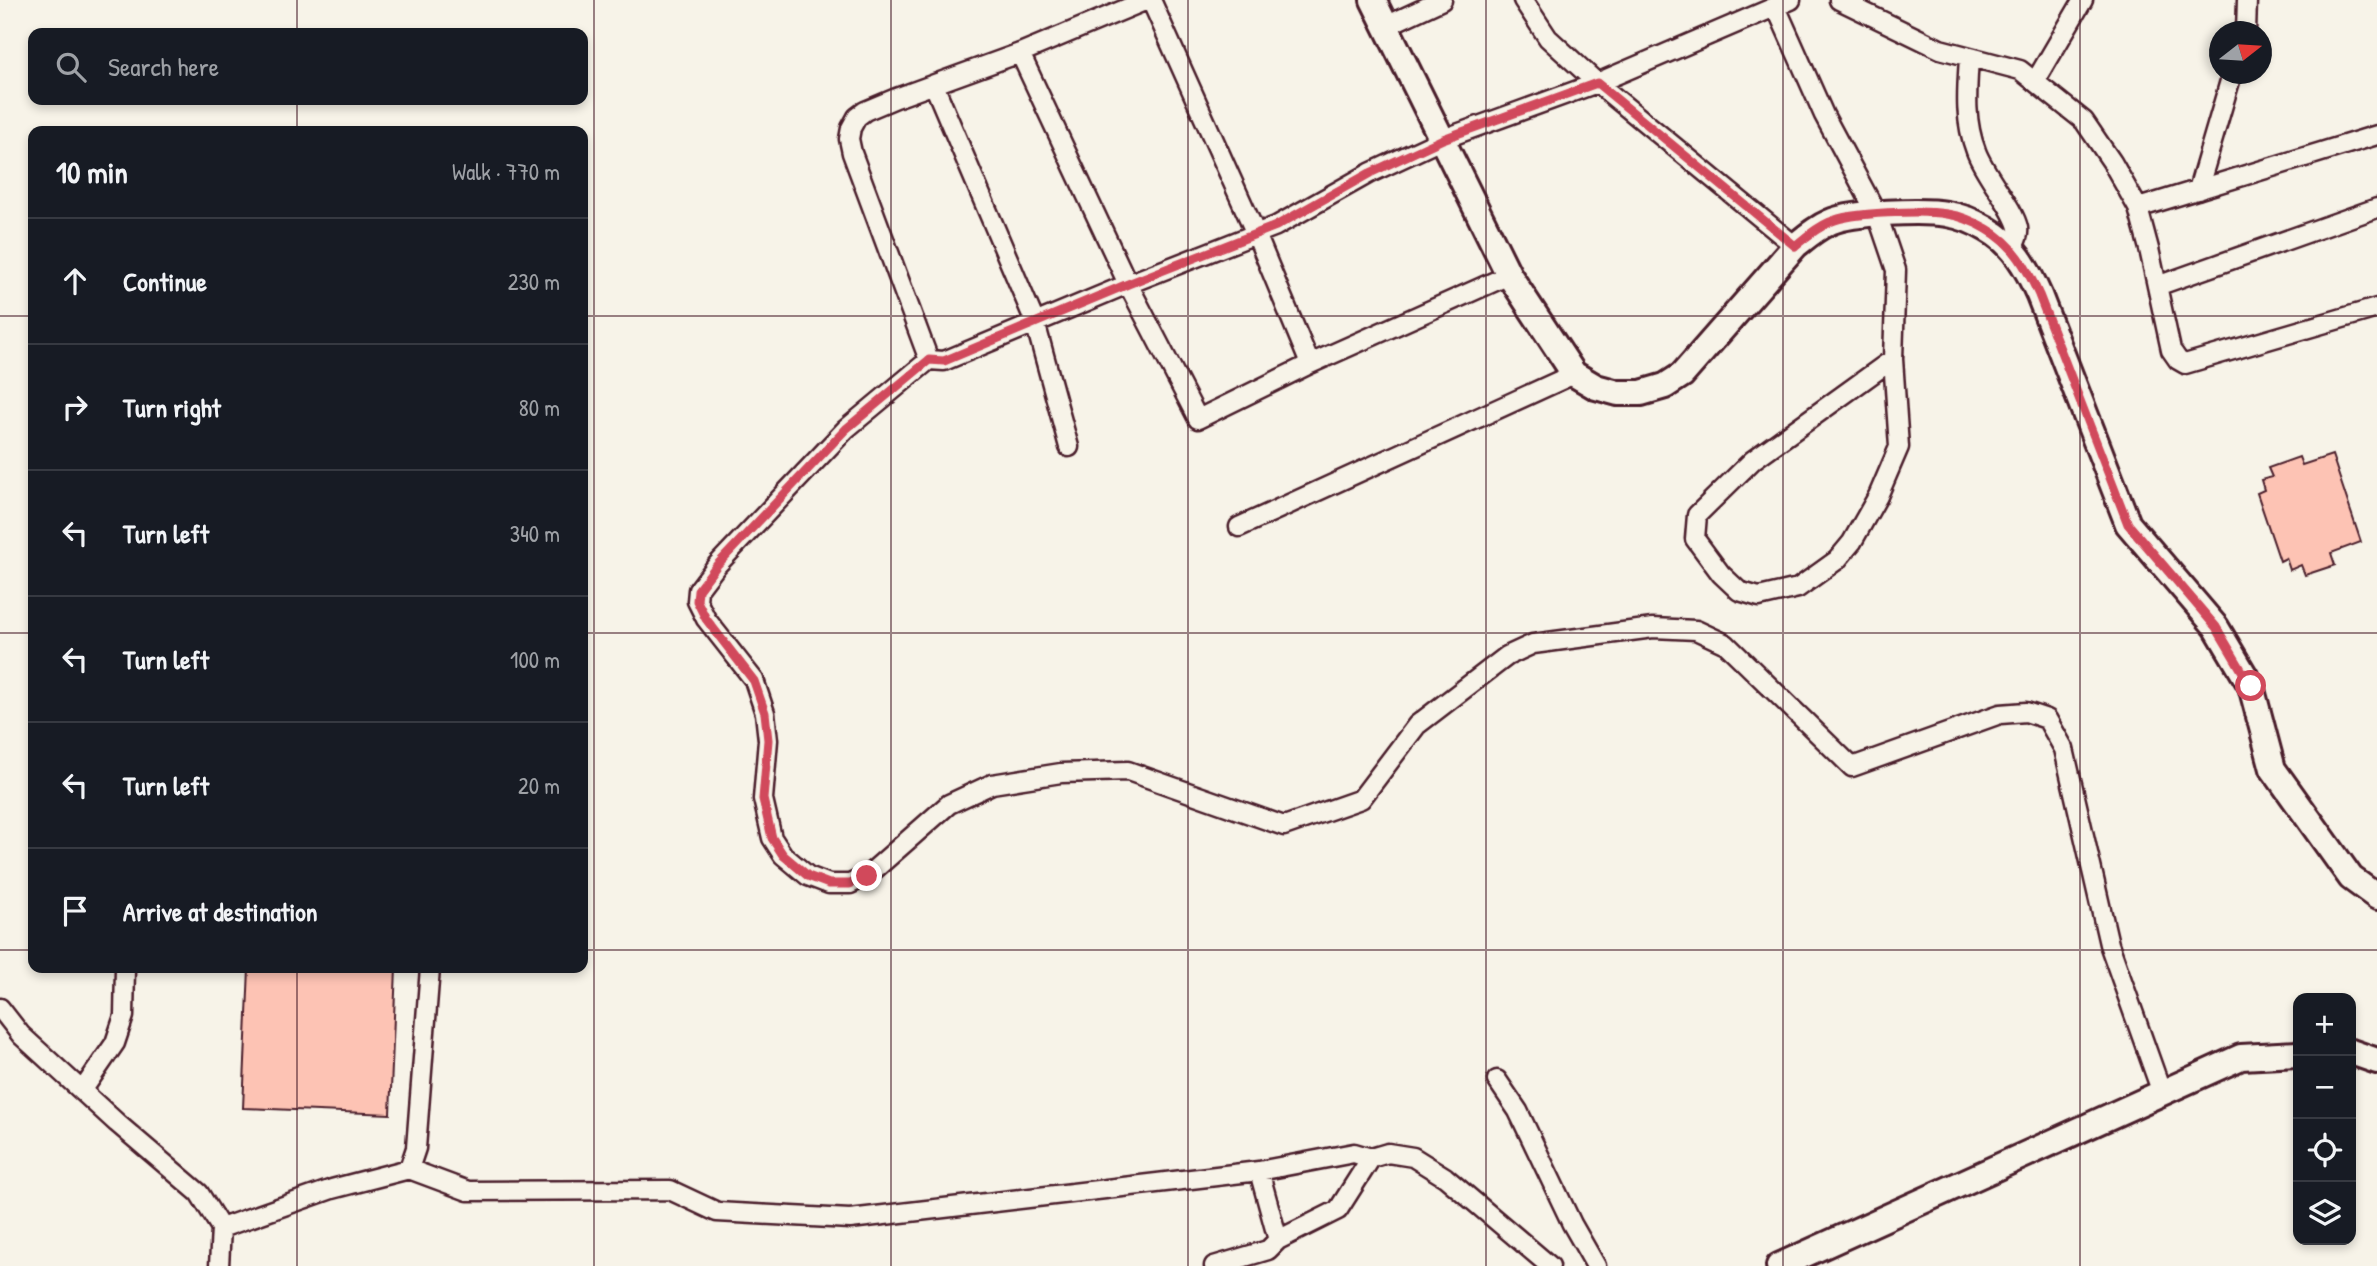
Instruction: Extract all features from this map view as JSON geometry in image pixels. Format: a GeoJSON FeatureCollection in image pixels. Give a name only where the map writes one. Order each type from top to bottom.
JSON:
{"type":"FeatureCollection","features":[{"type":"Feature","properties":{"kind":"street"},"geometry":{"type":"LineString","coordinates":[[929,360],[852,153],[849,139],[857,117],[896,97],[1020,53],[1149,0],[1256,234],[1310,364]]}},
{"type":"Feature","properties":{"kind":"street"},"geometry":{"type":"LineString","coordinates":[[1373,0],[1509,275],[1574,374],[1595,387],[1618,393],[1641,393],[1665,386],[1682,375],[1795,246],[1812,231],[1832,220],[1877,214],[1946,214],[1989,229],[2012,248],[2025,265],[2039,295],[2128,524],[2216,627],[2251,686],[2273,769],[2351,878],[2377,897]]}},
{"type":"Feature","properties":{"kind":"street"},"geometry":{"type":"LineString","coordinates":[[1386,26],[1442,0]]}},
{"type":"Feature","properties":{"kind":"street"},"geometry":{"type":"LineString","coordinates":[[1523,0],[1548,38],[1597,83],[1795,246]]}},
{"type":"Feature","properties":{"kind":"street"},"geometry":{"type":"LineString","coordinates":[[1839,0],[1940,49],[2020,70],[2084,121],[2112,162],[2138,208],[2171,350],[2178,360],[2185,364],[2377,308]]}},
{"type":"Feature","properties":{"kind":"street"},"geometry":{"type":"LineString","coordinates":[[2035,82],[2083,0]]}},
{"type":"Feature","properties":{"kind":"street"},"geometry":{"type":"LineString","coordinates":[[2246,21],[2247,0]]}},
{"type":"Feature","properties":{"kind":"street"},"geometry":{"type":"LineString","coordinates":[[1893,359],[1753,460],[1697,514],[1695,539],[1721,574],[1740,591],[1759,597],[1798,588],[1837,560],[1852,541],[1878,496],[1899,447],[1893,359],[1896,270],[1877,214],[1824,115],[1784,3],[1597,83],[1443,139],[1370,173],[1276,226],[944,361],[929,360],[846,429],[717,565],[698,590],[697,601],[706,619],[754,681],[765,713],[768,740],[763,799],[772,838],[783,855],[808,876],[829,884],[850,884],[867,876],[949,804],[992,784],[1061,773],[1128,771],[1284,826],[1361,799],[1417,725],[1507,656],[1533,644],[1653,628],[1696,629],[1726,644],[1853,767],[2000,714],[2026,712],[2048,719],[2064,749],[2109,944],[2162,1093]]}},
{"type":"Feature","properties":{"kind":"street"},"geometry":{"type":"LineString","coordinates":[[1020,53],[1128,284],[1198,419],[1310,364],[1509,275]]}},
{"type":"Feature","properties":{"kind":"street"},"geometry":{"type":"LineString","coordinates":[[1969,58],[1966,109],[1969,128],[1986,173],[2015,219],[2018,238],[2012,248]]}},
{"type":"Feature","properties":{"kind":"street"},"geometry":{"type":"LineString","coordinates":[[2198,190],[2229,84]]}},
{"type":"Feature","properties":{"kind":"street"},"geometry":{"type":"LineString","coordinates":[[934,85],[1035,323],[1069,447]]}},
{"type":"Feature","properties":{"kind":"street"},"geometry":{"type":"LineString","coordinates":[[2138,208],[2377,135]]}},
{"type":"Feature","properties":{"kind":"street"},"geometry":{"type":"LineString","coordinates":[[2157,286],[2377,208]]}},
{"type":"Feature","properties":{"kind":"street"},"geometry":{"type":"LineString","coordinates":[[1239,527],[1574,374]]}},
{"type":"Feature","properties":{"kind":"street"},"geometry":{"type":"LineString","coordinates":[[82,1091],[115,1043],[124,1016],[125,973]]}},
{"type":"Feature","properties":{"kind":"street"},"geometry":{"type":"LineString","coordinates":[[409,1169],[416,1148],[430,973]]}},
{"type":"Feature","properties":{"kind":"street"},"geometry":{"type":"LineString","coordinates":[[0,1008],[21,1035],[199,1193],[221,1228],[219,1266]]}},
{"type":"Feature","properties":{"kind":"street"},"geometry":{"type":"LineString","coordinates":[[1779,1266],[2241,1057],[2293,1054]]}},
{"type":"Feature","properties":{"kind":"street"},"geometry":{"type":"LineString","coordinates":[[2356,1054],[2377,1061]]}},
{"type":"Feature","properties":{"kind":"street"},"geometry":{"type":"LineString","coordinates":[[1497,1080],[1518,1111],[1572,1224],[1596,1266]]}},
{"type":"Feature","properties":{"kind":"street"},"geometry":{"type":"LineString","coordinates":[[221,1228],[332,1189],[409,1169],[468,1191],[670,1190],[717,1212],[850,1219],[1259,1171],[1354,1153],[1371,1158],[1388,1153],[1413,1157],[1445,1177],[1550,1266]]}},
{"type":"Feature","properties":{"kind":"street"},"geometry":{"type":"LineString","coordinates":[[1214,1266],[1268,1250],[1278,1240],[1339,1210],[1371,1158]]}},
{"type":"Feature","properties":{"kind":"street"},"geometry":{"type":"LineString","coordinates":[[1259,1171],[1278,1240]]}},
{"type":"Feature","properties":{"kind":"building"},"geometry":{"type":"Polygon","coordinates":[[[2332,455],[2361,542],[2331,553],[2335,565],[2305,575],[2301,565],[2290,570],[2286,558],[2280,561],[2257,493],[2264,490],[2261,480],[2272,477],[2268,468],[2299,457],[2302,465],[2332,455]]]}},
{"type":"Feature","properties":{"kind":"building"},"geometry":{"type":"Polygon","coordinates":[[[249,973],[396,973],[390,1114],[243,1108],[249,973]]]}},
{"type":"Feature","properties":{"kind":"route"},"geometry":{"type":"LineString","coordinates":[[867,876],[850,884],[829,884],[808,876],[783,855],[772,838],[763,799],[768,740],[765,713],[754,681],[706,619],[697,601],[698,590],[717,565],[846,429],[929,360],[944,361],[1276,226],[1370,173],[1443,139],[1597,83],[1795,246],[1812,231],[1832,220],[1877,214],[1946,214],[1989,229],[2012,248],[2025,265],[2039,295],[2128,524],[2216,627],[2251,686]]}}]}
